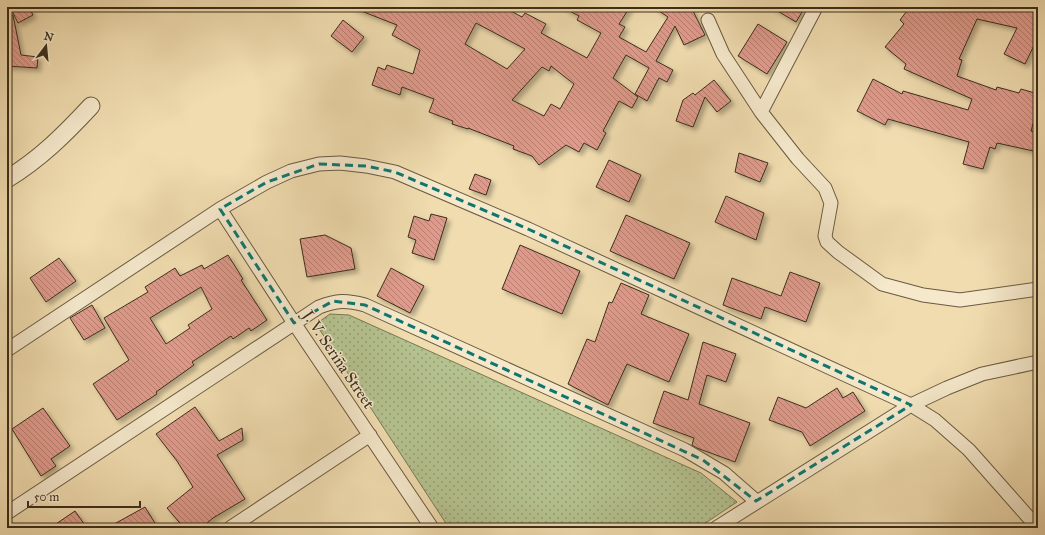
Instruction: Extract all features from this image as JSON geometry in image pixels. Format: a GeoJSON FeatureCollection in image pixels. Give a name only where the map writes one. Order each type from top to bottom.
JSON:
{"type":"FeatureCollection","features":[{"type":"Feature","properties":{"kind":"street"},"geometry":{"type":"LineString","coordinates":[[760,112],[816,7]]}},
{"type":"Feature","properties":{"kind":"street"},"geometry":{"type":"LineString","coordinates":[[708,20],[723,54],[760,112],[793,153],[825,188],[829,196],[830,211],[825,230],[827,242],[838,252],[882,284],[904,292],[942,299],[960,300],[1038,289]]}},
{"type":"Feature","properties":{"kind":"street"},"geometry":{"type":"LineString","coordinates":[[7,179],[31,164],[55,144],[91,106]]}},
{"type":"Feature","properties":{"kind":"street"},"geometry":{"type":"LineString","coordinates":[[7,350],[220,209],[266,182],[291,171],[319,164],[340,163],[359,165],[396,172],[536,232],[911,405],[935,420],[969,450],[1038,528]]}},
{"type":"Feature","properties":{"kind":"street","name":"J. V. Seriña Street"},"geometry":{"type":"LineString","coordinates":[[220,209],[294,323],[432,528]]}},
{"type":"Feature","properties":{"kind":"street"},"geometry":{"type":"LineString","coordinates":[[7,513],[294,323],[319,307],[333,301],[350,301],[365,305],[703,460],[724,473],[756,502]]}},
{"type":"Feature","properties":{"kind":"street"},"geometry":{"type":"LineString","coordinates":[[716,528],[911,405],[982,374],[1038,362]]}},
{"type":"Feature","properties":{"kind":"street"},"geometry":{"type":"LineString","coordinates":[[230,528],[370,435]]}},
{"type":"Feature","properties":{"kind":"highlighted area"},"geometry":{"type":"Polygon","coordinates":[[[319,164],[366,166],[395,172],[528,229],[911,405],[756,501],[703,460],[365,305],[333,301],[294,323],[220,209],[267,182],[319,164]]]}},
{"type":"Feature","properties":{"kind":"green space"},"geometry":{"type":"Polygon","coordinates":[[[330,314],[349,315],[701,473],[737,502],[698,528],[449,528],[316,324],[330,314]]]}},
{"type":"Feature","properties":{"kind":"building"},"geometry":{"type":"Polygon","coordinates":[[[10,7],[29,7],[33,15],[18,23],[10,7]]]}},
{"type":"Feature","properties":{"kind":"building"},"geometry":{"type":"Polygon","coordinates":[[[351,7],[503,7],[522,17],[525,13],[546,24],[541,33],[587,58],[601,33],[577,20],[579,16],[562,7],[630,7],[619,24],[625,27],[619,37],[646,52],[668,17],[653,7],[691,7],[705,35],[684,45],[675,26],[656,61],[673,70],[667,82],[659,78],[647,101],[635,94],[649,68],[626,55],[613,78],[638,97],[632,108],[619,101],[603,131],[606,133],[597,150],[584,143],[579,152],[566,145],[539,165],[532,156],[513,149],[514,146],[468,128],[452,124],[453,121],[429,112],[434,99],[402,87],[400,95],[372,85],[378,67],[385,70],[387,65],[413,74],[420,50],[392,35],[397,25],[351,7]],[[476,23],[465,44],[507,69],[525,49],[476,23]],[[551,66],[549,71],[542,67],[512,100],[544,116],[551,104],[560,109],[574,84],[551,66]]]}},
{"type":"Feature","properties":{"kind":"building"},"geometry":{"type":"Polygon","coordinates":[[[771,7],[805,7],[796,22],[771,7]]]}},
{"type":"Feature","properties":{"kind":"building"},"geometry":{"type":"Polygon","coordinates":[[[910,7],[1038,7],[1038,37],[1025,64],[1004,54],[1017,28],[977,19],[959,59],[962,60],[957,76],[996,90],[997,87],[1019,93],[1021,89],[1038,94],[1038,106],[1031,131],[1038,133],[1038,152],[997,143],[995,149],[990,147],[983,169],[963,164],[969,142],[888,119],[885,125],[857,111],[873,79],[902,94],[903,91],[968,110],[972,99],[904,69],[906,64],[885,47],[904,24],[900,20],[910,7]]]}},
{"type":"Feature","properties":{"kind":"building"},"geometry":{"type":"Polygon","coordinates":[[[13,15],[21,55],[38,57],[37,68],[7,66],[7,16],[13,15]]]}},
{"type":"Feature","properties":{"kind":"building"},"geometry":{"type":"Polygon","coordinates":[[[343,20],[364,37],[352,52],[331,36],[343,20]]]}},
{"type":"Feature","properties":{"kind":"building"},"geometry":{"type":"Polygon","coordinates":[[[758,24],[787,42],[767,74],[738,56],[758,24]]]}},
{"type":"Feature","properties":{"kind":"building"},"geometry":{"type":"Polygon","coordinates":[[[714,80],[731,101],[717,112],[705,97],[693,127],[676,121],[683,100],[693,93],[695,95],[714,80]]]}},
{"type":"Feature","properties":{"kind":"building"},"geometry":{"type":"Polygon","coordinates":[[[739,153],[768,163],[760,182],[735,172],[739,153]]]}},
{"type":"Feature","properties":{"kind":"building"},"geometry":{"type":"Polygon","coordinates":[[[609,160],[641,175],[629,202],[596,187],[609,160]]]}},
{"type":"Feature","properties":{"kind":"building"},"geometry":{"type":"Polygon","coordinates":[[[475,174],[491,180],[486,195],[469,189],[475,174]]]}},
{"type":"Feature","properties":{"kind":"building"},"geometry":{"type":"Polygon","coordinates":[[[726,196],[764,213],[756,240],[715,222],[726,196]]]}},
{"type":"Feature","properties":{"kind":"building"},"geometry":{"type":"Polygon","coordinates":[[[431,214],[447,218],[434,260],[412,253],[416,240],[408,237],[414,216],[429,221],[431,214]]]}},
{"type":"Feature","properties":{"kind":"building"},"geometry":{"type":"Polygon","coordinates":[[[626,215],[690,243],[674,279],[610,251],[626,215]]]}},
{"type":"Feature","properties":{"kind":"building"},"geometry":{"type":"Polygon","coordinates":[[[325,235],[351,248],[355,269],[307,277],[300,239],[325,235]]]}},
{"type":"Feature","properties":{"kind":"building"},"geometry":{"type":"Polygon","coordinates":[[[520,245],[580,271],[562,314],[502,289],[520,245]]]}},
{"type":"Feature","properties":{"kind":"building"},"geometry":{"type":"Polygon","coordinates":[[[228,255],[243,279],[241,280],[267,320],[251,331],[249,328],[233,339],[231,336],[192,362],[194,365],[156,392],[157,394],[117,420],[93,384],[129,360],[104,318],[148,292],[145,287],[175,268],[180,276],[202,265],[204,269],[228,255]],[[201,287],[150,318],[166,344],[190,328],[188,325],[212,309],[201,287]]]}},
{"type":"Feature","properties":{"kind":"building"},"geometry":{"type":"Polygon","coordinates":[[[59,258],[76,281],[46,302],[30,278],[59,258]]]}},
{"type":"Feature","properties":{"kind":"building"},"geometry":{"type":"Polygon","coordinates":[[[391,268],[424,286],[410,313],[377,296],[391,268]]]}},
{"type":"Feature","properties":{"kind":"building"},"geometry":{"type":"Polygon","coordinates":[[[790,272],[820,283],[806,322],[765,307],[761,319],[723,305],[732,278],[781,296],[790,272]]]}},
{"type":"Feature","properties":{"kind":"building"},"geometry":{"type":"Polygon","coordinates":[[[621,283],[649,295],[641,314],[689,334],[669,382],[627,364],[608,405],[568,384],[587,339],[595,342],[609,302],[612,303],[621,283]]]}},
{"type":"Feature","properties":{"kind":"building"},"geometry":{"type":"Polygon","coordinates":[[[92,305],[105,328],[84,340],[70,318],[92,305]]]}},
{"type":"Feature","properties":{"kind":"building"},"geometry":{"type":"Polygon","coordinates":[[[703,342],[736,354],[726,382],[707,375],[699,404],[750,423],[735,462],[697,448],[692,445],[694,438],[653,423],[664,391],[688,400],[703,342]]]}},
{"type":"Feature","properties":{"kind":"building"},"geometry":{"type":"Polygon","coordinates":[[[837,388],[843,398],[853,392],[865,411],[810,446],[802,432],[769,420],[778,397],[806,408],[837,388]]]}},
{"type":"Feature","properties":{"kind":"building"},"geometry":{"type":"Polygon","coordinates":[[[195,407],[219,441],[242,428],[243,440],[217,455],[245,499],[213,518],[201,528],[184,528],[167,508],[193,487],[177,461],[156,434],[195,407]]]}},
{"type":"Feature","properties":{"kind":"building"},"geometry":{"type":"Polygon","coordinates":[[[43,408],[70,446],[51,459],[56,466],[41,476],[12,429],[43,408]]]}},
{"type":"Feature","properties":{"kind":"building"},"geometry":{"type":"Polygon","coordinates":[[[145,507],[158,528],[107,528],[145,507]]]}},
{"type":"Feature","properties":{"kind":"building"},"geometry":{"type":"Polygon","coordinates":[[[75,511],[87,528],[50,528],[75,511]]]}}]}
